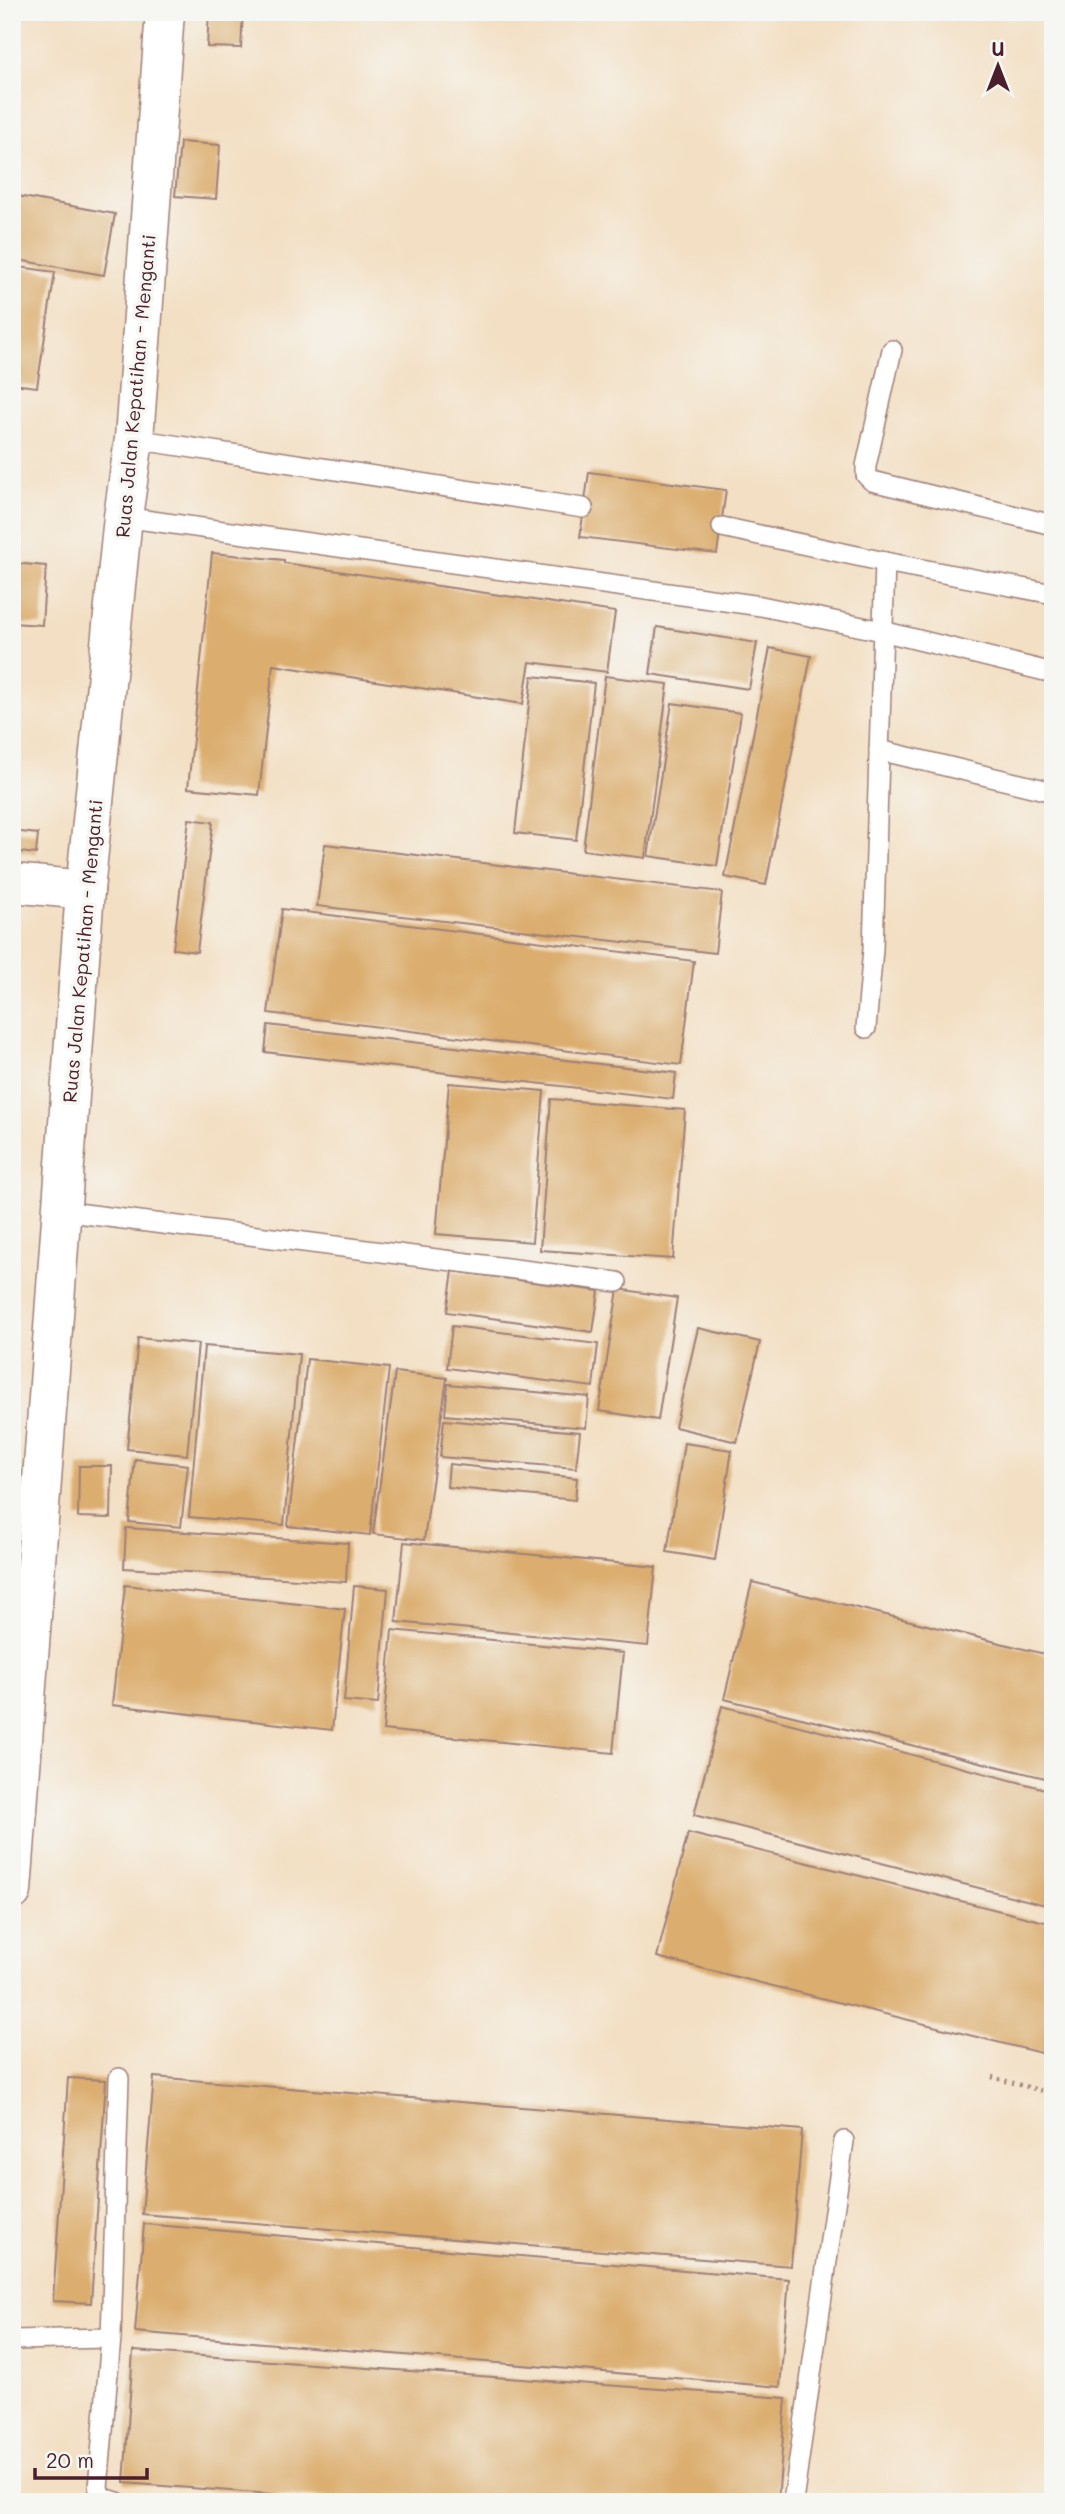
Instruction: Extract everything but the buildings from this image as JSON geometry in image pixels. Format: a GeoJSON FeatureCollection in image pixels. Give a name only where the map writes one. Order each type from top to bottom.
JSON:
{"type":"FeatureCollection","features":[{"type":"Feature","properties":{"kind":"main road","name":"Ruas Jalan Kepatihan - Menganti"},"geometry":{"type":"LineString","coordinates":[[12,1891],[20,1669],[61,1211],[85,890],[123,517],[134,439],[165,12]]}},
{"type":"Feature","properties":{"kind":"main road"},"geometry":{"type":"LineString","coordinates":[[12,883],[85,890]]}},
{"type":"Feature","properties":{"kind":"lane"},"geometry":{"type":"LineString","coordinates":[[892,351],[866,475],[872,481],[1053,525]]}},
{"type":"Feature","properties":{"kind":"lane"},"geometry":{"type":"LineString","coordinates":[[134,439],[583,508]]}},
{"type":"Feature","properties":{"kind":"lane"},"geometry":{"type":"LineString","coordinates":[[123,517],[761,606],[882,631],[1053,673]]}},
{"type":"Feature","properties":{"kind":"lane"},"geometry":{"type":"LineString","coordinates":[[722,527],[1053,594]]}},
{"type":"Feature","properties":{"kind":"lane"},"geometry":{"type":"LineString","coordinates":[[866,1028],[873,949],[885,562]]}},
{"type":"Feature","properties":{"kind":"lane"},"geometry":{"type":"LineString","coordinates":[[879,750],[1053,792]]}},
{"type":"Feature","properties":{"kind":"lane"},"geometry":{"type":"LineString","coordinates":[[61,1211],[617,1282]]}},
{"type":"Feature","properties":{"kind":"lane"},"geometry":{"type":"LineString","coordinates":[[117,2502],[102,2497],[98,2488],[111,2338],[119,2078]]}},
{"type":"Feature","properties":{"kind":"lane"},"geometry":{"type":"LineString","coordinates":[[793,2502],[844,2141]]}},
{"type":"Feature","properties":{"kind":"lane"},"geometry":{"type":"LineString","coordinates":[[12,2340],[111,2338]]}},
{"type":"Feature","properties":{"kind":"path"},"geometry":{"type":"LineString","coordinates":[[992,2077],[1053,2094]]}}]}
